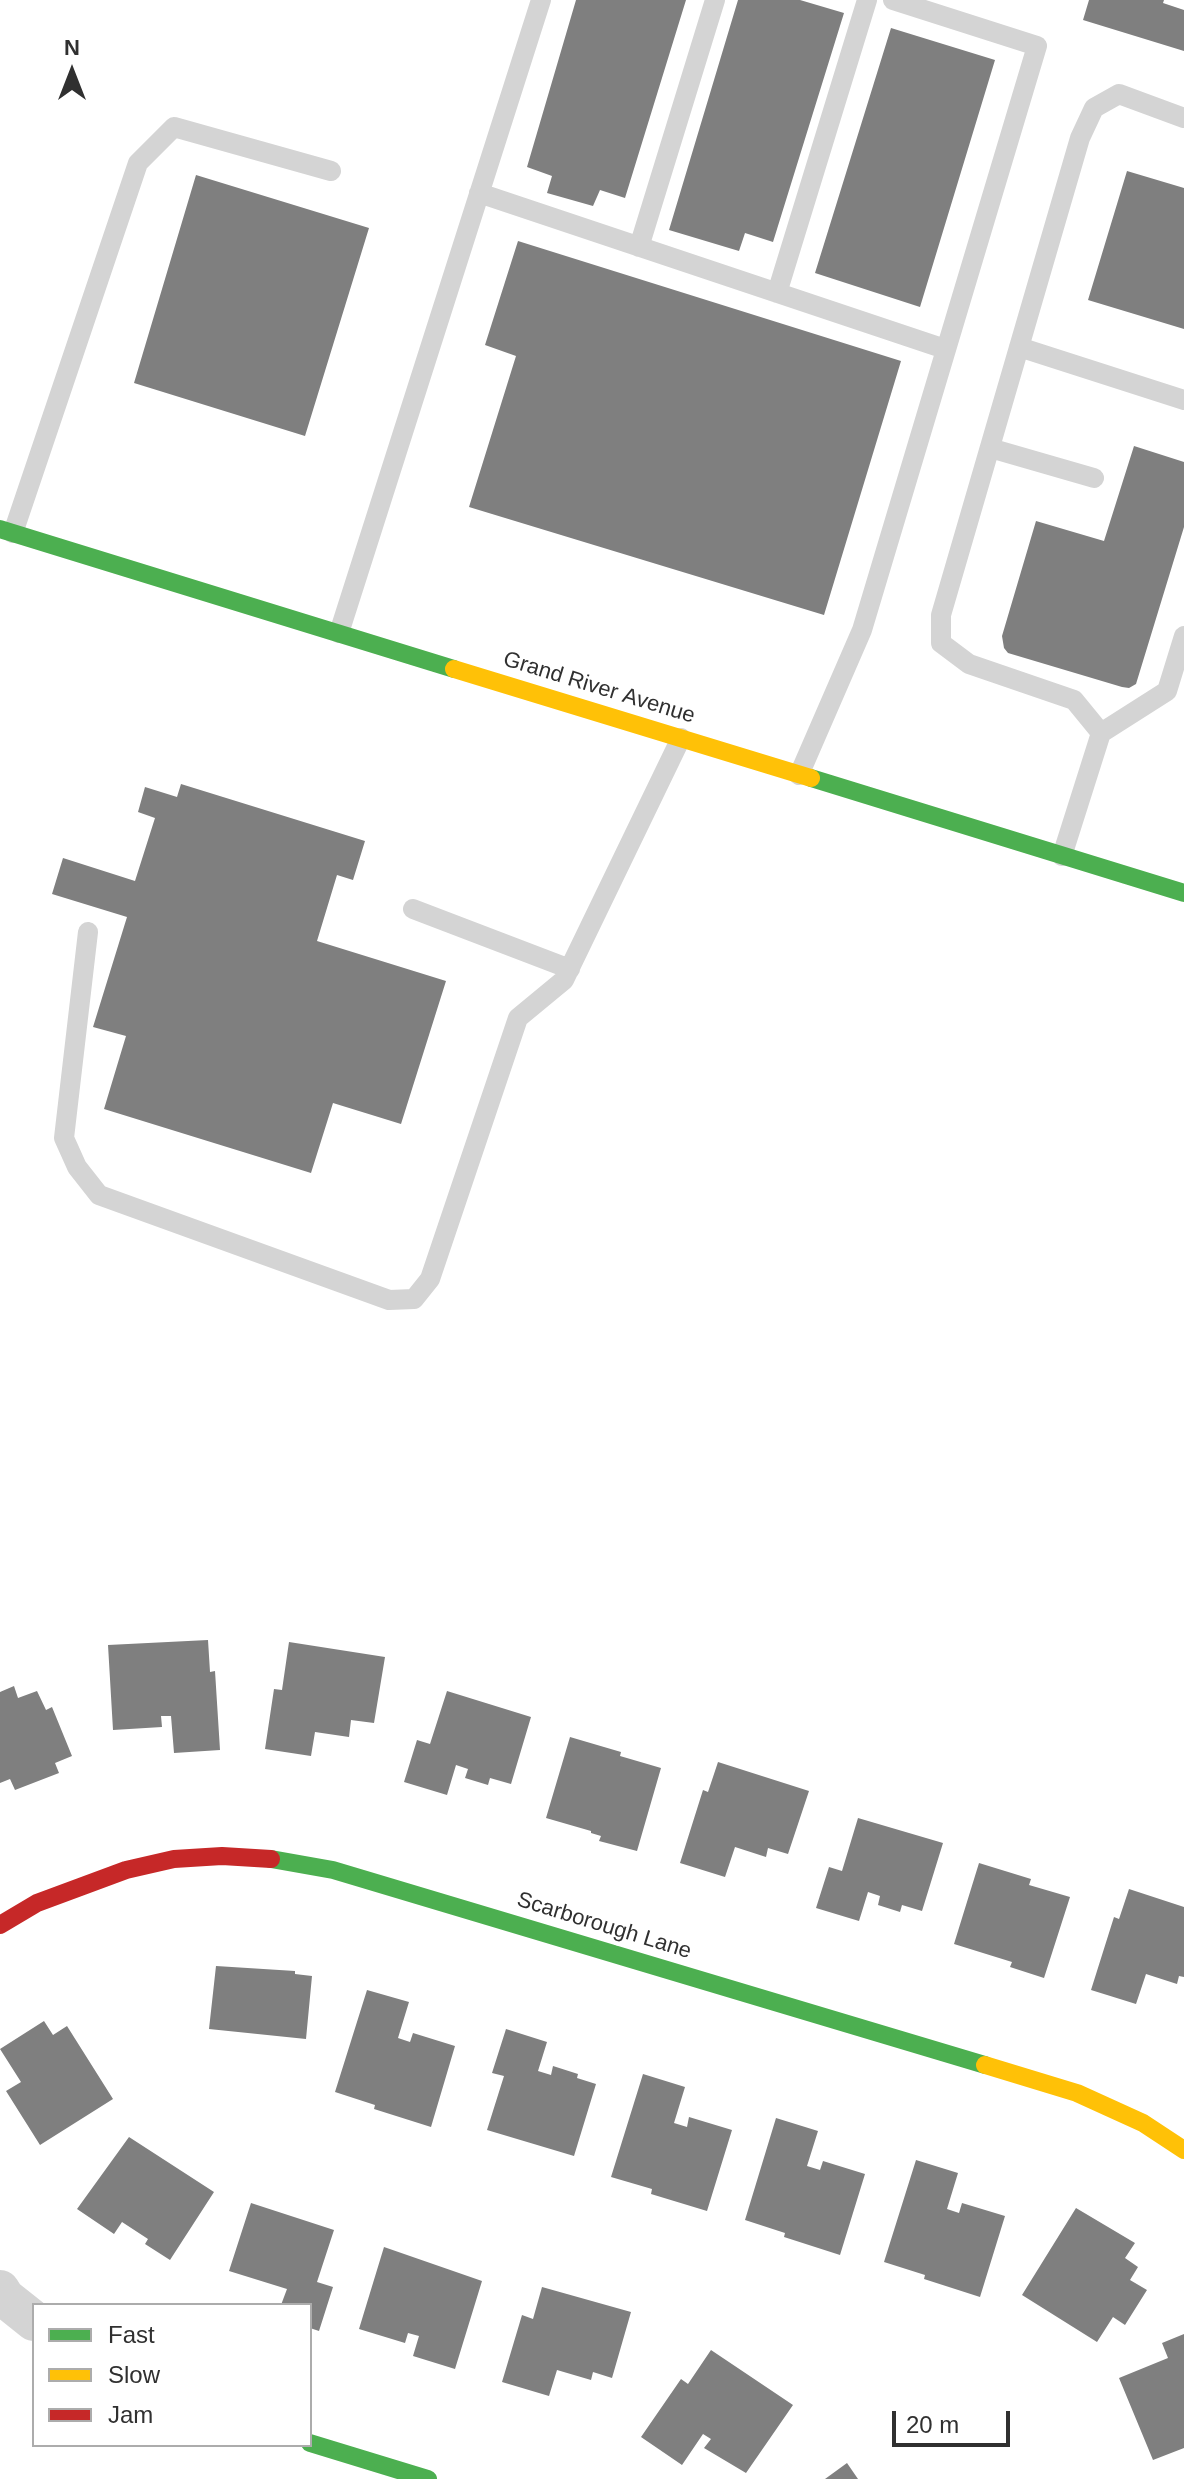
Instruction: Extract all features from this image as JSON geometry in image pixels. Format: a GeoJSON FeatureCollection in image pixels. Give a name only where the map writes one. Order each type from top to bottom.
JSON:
{"type":"FeatureCollection","features":[{"type":"Feature","properties":{"kind":"street","name":"Grand River Avenue"},"geometry":{"type":"LineString","coordinates":[[6,531],[1184,893]]}},
{"type":"Feature","properties":{"kind":"street","name":"Scarborough Lane"},"geometry":{"type":"LineString","coordinates":[[0,1925],[37,1903],[82,1885],[126,1870],[174,1859],[222,1856],[305,1865],[348,1875],[1077,2093],[1143,2123],[1184,2150]]}},
{"type":"Feature","properties":{"kind":"street"},"geometry":{"type":"LineString","coordinates":[[0,2290],[5,2298],[32,2319]]}},
{"type":"Feature","properties":{"kind":"street"},"geometry":{"type":"LineString","coordinates":[[312,2444],[428,2479]]}},
{"type":"Feature","properties":{"kind":"lane"},"geometry":{"type":"LineString","coordinates":[[339,633],[541,0]]}},
{"type":"Feature","properties":{"kind":"lane"},"geometry":{"type":"LineString","coordinates":[[639,247],[715,0]]}},
{"type":"Feature","properties":{"kind":"lane"},"geometry":{"type":"LineString","coordinates":[[777,293],[867,0]]}},
{"type":"Feature","properties":{"kind":"lane"},"geometry":{"type":"LineString","coordinates":[[799,775],[862,630],[1037,46],[893,0]]}},
{"type":"Feature","properties":{"kind":"lane"},"geometry":{"type":"LineString","coordinates":[[1101,733],[1074,700],[969,664],[941,643],[941,615],[1080,138],[1094,108],[1119,94],[1184,118]]}},
{"type":"Feature","properties":{"kind":"lane"},"geometry":{"type":"LineString","coordinates":[[6,531],[138,163],[174,127],[331,171]]}},
{"type":"Feature","properties":{"kind":"lane"},"geometry":{"type":"LineString","coordinates":[[479,193],[945,349]]}},
{"type":"Feature","properties":{"kind":"lane"},"geometry":{"type":"LineString","coordinates":[[1019,347],[1184,400]]}},
{"type":"Feature","properties":{"kind":"lane"},"geometry":{"type":"LineString","coordinates":[[990,448],[1094,478]]}},
{"type":"Feature","properties":{"kind":"lane"},"geometry":{"type":"LineString","coordinates":[[1062,856],[1101,733],[1167,691],[1184,636]]}},
{"type":"Feature","properties":{"kind":"lane"},"geometry":{"type":"LineString","coordinates":[[88,932],[64,1138],[77,1167],[99,1195],[389,1300],[414,1299],[430,1279],[518,1018],[564,980],[681,738]]}},
{"type":"Feature","properties":{"kind":"lane"},"geometry":{"type":"LineString","coordinates":[[413,909],[570,969]]}},
{"type":"Feature","properties":{"kind":"building"},"geometry":{"type":"Polygon","coordinates":[[[576,0],[686,0],[625,198],[600,190],[593,206],[547,193],[552,176],[527,167],[576,0]]]}},
{"type":"Feature","properties":{"kind":"building"},"geometry":{"type":"Polygon","coordinates":[[[738,0],[800,0],[844,13],[773,242],[745,233],[739,251],[669,230],[738,0]]]}},
{"type":"Feature","properties":{"kind":"building"},"geometry":{"type":"Polygon","coordinates":[[[1089,0],[1164,0],[1163,3],[1184,10],[1184,51],[1083,20],[1089,0]]]}},
{"type":"Feature","properties":{"kind":"building"},"geometry":{"type":"Polygon","coordinates":[[[891,28],[995,60],[920,307],[815,273],[891,28]]]}},
{"type":"Feature","properties":{"kind":"building"},"geometry":{"type":"Polygon","coordinates":[[[1127,171],[1184,188],[1184,329],[1088,300],[1127,171]]]}},
{"type":"Feature","properties":{"kind":"building"},"geometry":{"type":"Polygon","coordinates":[[[196,175],[369,228],[305,436],[134,383],[196,175]]]}},
{"type":"Feature","properties":{"kind":"building"},"geometry":{"type":"Polygon","coordinates":[[[518,241],[901,361],[824,615],[469,507],[516,356],[485,345],[518,241]]]}},
{"type":"Feature","properties":{"kind":"building"},"geometry":{"type":"Polygon","coordinates":[[[1134,446],[1184,462],[1184,527],[1136,684],[1129,688],[1122,687],[1008,653],[1002,636],[1036,521],[1104,541],[1134,446]]]}},
{"type":"Feature","properties":{"kind":"building"},"geometry":{"type":"Polygon","coordinates":[[[181,784],[365,841],[353,880],[337,875],[317,941],[446,981],[401,1124],[333,1103],[311,1173],[104,1109],[126,1036],[93,1027],[127,917],[52,894],[63,858],[135,881],[155,818],[138,812],[145,787],[177,797],[181,784]]]}},
{"type":"Feature","properties":{"kind":"building"},"geometry":{"type":"Polygon","coordinates":[[[208,1640],[210,1672],[215,1671],[220,1750],[174,1753],[171,1716],[161,1716],[162,1727],[113,1730],[108,1645],[208,1640]]]}},
{"type":"Feature","properties":{"kind":"building"},"geometry":{"type":"Polygon","coordinates":[[[289,1642],[385,1657],[374,1723],[351,1720],[349,1737],[315,1732],[311,1756],[265,1749],[274,1689],[282,1690],[289,1642]]]}},
{"type":"Feature","properties":{"kind":"building"},"geometry":{"type":"Polygon","coordinates":[[[14,1686],[18,1698],[37,1691],[46,1710],[52,1707],[72,1756],[55,1763],[59,1773],[15,1790],[10,1779],[0,1783],[0,1692],[14,1686]]]}},
{"type":"Feature","properties":{"kind":"building"},"geometry":{"type":"Polygon","coordinates":[[[447,1691],[531,1717],[511,1784],[490,1778],[488,1785],[465,1778],[468,1769],[456,1765],[447,1795],[404,1782],[417,1740],[430,1744],[447,1691]]]}},
{"type":"Feature","properties":{"kind":"building"},"geometry":{"type":"Polygon","coordinates":[[[570,1737],[661,1768],[637,1851],[599,1841],[601,1836],[591,1831],[546,1818],[570,1737]]]}},
{"type":"Feature","properties":{"kind":"building"},"geometry":{"type":"Polygon","coordinates":[[[718,1762],[809,1791],[788,1854],[768,1848],[766,1857],[735,1847],[725,1877],[680,1863],[703,1790],[708,1792],[718,1762]]]}},
{"type":"Feature","properties":{"kind":"building"},"geometry":{"type":"Polygon","coordinates":[[[858,1818],[943,1843],[922,1911],[902,1905],[900,1912],[878,1905],[880,1896],[868,1892],[859,1921],[816,1908],[829,1867],[842,1871],[858,1818]]]}},
{"type":"Feature","properties":{"kind":"building"},"geometry":{"type":"Polygon","coordinates":[[[979,1863],[1031,1879],[1029,1885],[1070,1897],[1044,1978],[1010,1967],[1012,1962],[954,1944],[979,1863]]]}},
{"type":"Feature","properties":{"kind":"building"},"geometry":{"type":"Polygon","coordinates":[[[1129,1889],[1184,1907],[1184,1977],[1179,1976],[1177,1984],[1146,1974],[1136,2004],[1091,1990],[1114,1917],[1119,1919],[1129,1889]]]}},
{"type":"Feature","properties":{"kind":"building"},"geometry":{"type":"Polygon","coordinates":[[[216,1966],[295,1971],[295,1974],[312,1976],[306,2039],[209,2029],[216,1966]]]}},
{"type":"Feature","properties":{"kind":"building"},"geometry":{"type":"Polygon","coordinates":[[[367,1990],[409,2002],[398,2038],[410,2042],[413,2033],[455,2046],[431,2127],[374,2109],[375,2105],[335,2092],[367,1990]]]}},
{"type":"Feature","properties":{"kind":"building"},"geometry":{"type":"Polygon","coordinates":[[[44,2021],[53,2035],[67,2026],[113,2099],[40,2145],[6,2091],[21,2082],[0,2049],[44,2021]]]}},
{"type":"Feature","properties":{"kind":"building"},"geometry":{"type":"Polygon","coordinates":[[[506,2029],[547,2042],[538,2071],[551,2075],[553,2066],[596,2084],[574,2156],[487,2130],[504,2076],[492,2073],[506,2029]]]}},
{"type":"Feature","properties":{"kind":"building"},"geometry":{"type":"Polygon","coordinates":[[[643,2074],[685,2087],[674,2123],[687,2127],[689,2117],[732,2130],[707,2211],[651,2194],[652,2189],[611,2177],[643,2074]]]}},
{"type":"Feature","properties":{"kind":"building"},"geometry":{"type":"Polygon","coordinates":[[[776,2118],[818,2131],[807,2166],[820,2170],[823,2161],[865,2174],[840,2255],[784,2237],[785,2233],[745,2220],[776,2118]]]}},
{"type":"Feature","properties":{"kind":"building"},"geometry":{"type":"Polygon","coordinates":[[[129,2137],[214,2192],[170,2260],[145,2244],[148,2239],[122,2222],[114,2234],[77,2209],[129,2137]]]}},
{"type":"Feature","properties":{"kind":"building"},"geometry":{"type":"Polygon","coordinates":[[[916,2160],[958,2173],[947,2209],[959,2213],[962,2203],[1005,2216],[980,2297],[884,2262],[916,2160]]]}},
{"type":"Feature","properties":{"kind":"building"},"geometry":{"type":"Polygon","coordinates":[[[251,2203],[334,2230],[317,2282],[333,2287],[319,2331],[312,2329],[312,2303],[282,2303],[287,2289],[229,2271],[251,2203]]]}},
{"type":"Feature","properties":{"kind":"building"},"geometry":{"type":"Polygon","coordinates":[[[1076,2208],[1135,2243],[1125,2258],[1138,2267],[1130,2280],[1147,2290],[1125,2325],[1113,2317],[1097,2342],[1022,2295],[1076,2208]]]}},
{"type":"Feature","properties":{"kind":"building"},"geometry":{"type":"Polygon","coordinates":[[[384,2247],[482,2281],[455,2369],[413,2356],[419,2336],[408,2333],[405,2343],[359,2329],[384,2247]]]}},
{"type":"Feature","properties":{"kind":"building"},"geometry":{"type":"Polygon","coordinates":[[[542,2287],[631,2312],[612,2378],[593,2372],[591,2380],[557,2370],[549,2396],[502,2382],[522,2315],[533,2319],[542,2287]]]}},
{"type":"Feature","properties":{"kind":"building"},"geometry":{"type":"Polygon","coordinates":[[[1184,2334],[1184,2448],[1153,2460],[1119,2378],[1168,2358],[1162,2343],[1184,2334]]]}},
{"type":"Feature","properties":{"kind":"building"},"geometry":{"type":"Polygon","coordinates":[[[711,2350],[793,2405],[746,2473],[704,2448],[711,2439],[703,2434],[682,2465],[641,2437],[681,2379],[688,2384],[711,2350]]]}},
{"type":"Feature","properties":{"kind":"building"},"geometry":{"type":"Polygon","coordinates":[[[847,2463],[858,2479],[825,2479],[847,2463]]]}},
{"type":"Feature","properties":{"kind":"traffic: fast"},"geometry":{"type":"LineString","coordinates":[[0,529],[454,669]]}},
{"type":"Feature","properties":{"kind":"traffic: fast"},"geometry":{"type":"LineString","coordinates":[[811,778],[1184,893]]}},
{"type":"Feature","properties":{"kind":"traffic: fast"},"geometry":{"type":"LineString","coordinates":[[271,1859],[333,1870],[985,2065]]}},
{"type":"Feature","properties":{"kind":"traffic: fast"},"geometry":{"type":"LineString","coordinates":[[312,2444],[428,2479]]}},
{"type":"Feature","properties":{"kind":"traffic: slow"},"geometry":{"type":"LineString","coordinates":[[454,669],[811,778]]}},
{"type":"Feature","properties":{"kind":"traffic: slow"},"geometry":{"type":"LineString","coordinates":[[985,2065],[1077,2093],[1143,2123],[1184,2150]]}},
{"type":"Feature","properties":{"kind":"traffic: jam"},"geometry":{"type":"LineString","coordinates":[[0,1925],[37,1903],[126,1870],[174,1859],[222,1856],[271,1859]]}}]}
